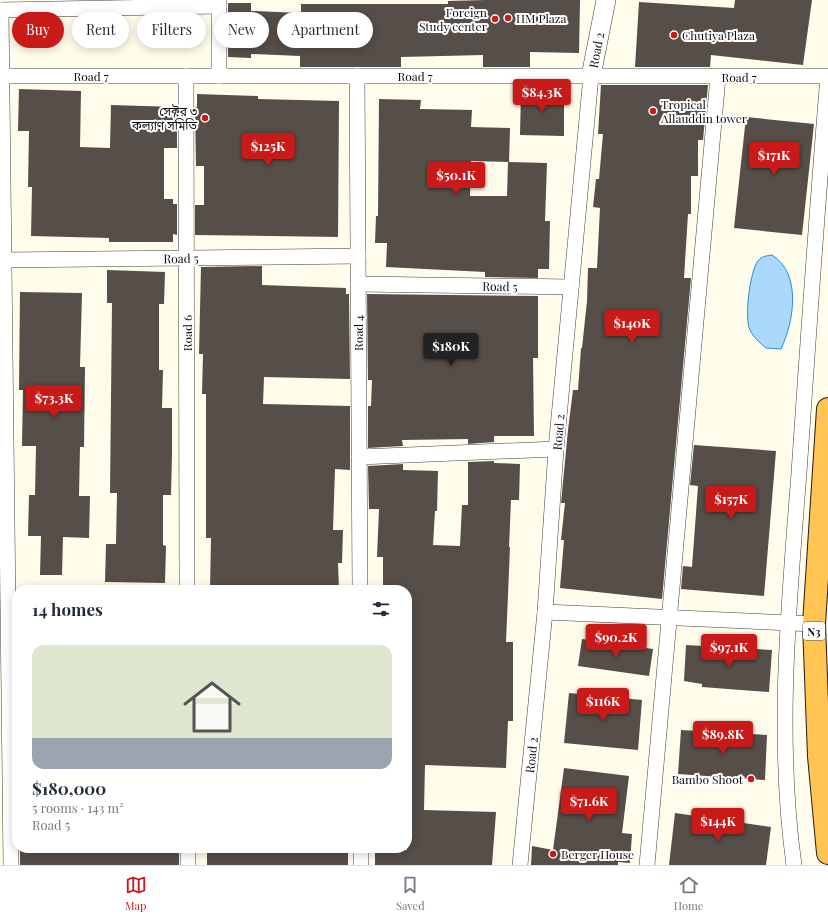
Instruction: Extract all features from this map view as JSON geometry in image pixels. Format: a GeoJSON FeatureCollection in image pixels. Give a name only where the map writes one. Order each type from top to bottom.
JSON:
{"type":"FeatureCollection","features":[{"type":"Feature","properties":{"kind":"highway","name":"N3"},"geometry":{"type":"LineString","coordinates":[[828,409],[814,624],[819,756],[828,853]]}},
{"type":"Feature","properties":{"kind":"street","name":"Road 2"},"geometry":{"type":"LineString","coordinates":[[520,865],[545,612],[556,449],[591,76],[606,0]]}},
{"type":"Feature","properties":{"kind":"street"},"geometry":{"type":"LineString","coordinates":[[11,865],[0,10],[33,5],[219,3],[219,76]]}},
{"type":"Feature","properties":{"kind":"street","name":"Road 7"},"geometry":{"type":"LineString","coordinates":[[2,76],[828,76]]}},
{"type":"Feature","properties":{"kind":"street","name":"Road 6"},"geometry":{"type":"LineString","coordinates":[[186,76],[187,585]]}},
{"type":"Feature","properties":{"kind":"street","name":"Road 4"},"geometry":{"type":"LineString","coordinates":[[357,76],[360,585]]}},
{"type":"Feature","properties":{"kind":"street"},"geometry":{"type":"LineString","coordinates":[[794,865],[789,830],[786,720],[788,623],[828,76]]}},
{"type":"Feature","properties":{"kind":"street"},"geometry":{"type":"LineString","coordinates":[[647,865],[718,77]]}},
{"type":"Feature","properties":{"kind":"street","name":"Road 5"},"geometry":{"type":"LineString","coordinates":[[4,260],[358,256]]}},
{"type":"Feature","properties":{"kind":"street","name":"Road 5"},"geometry":{"type":"LineString","coordinates":[[358,284],[571,287]]}},
{"type":"Feature","properties":{"kind":"street"},"geometry":{"type":"LineString","coordinates":[[359,457],[556,449]]}},
{"type":"Feature","properties":{"kind":"street"},"geometry":{"type":"LineString","coordinates":[[545,612],[814,624]]}},
{"type":"Feature","properties":{"kind":"street"},"geometry":{"type":"LineString","coordinates":[[188,853],[188,865]]}},
{"type":"Feature","properties":{"kind":"street"},"geometry":{"type":"LineString","coordinates":[[361,853],[361,865]]}},
{"type":"Feature","properties":{"kind":"water"},"geometry":{"type":"Polygon","coordinates":[[[772,255],[782,263],[788,274],[793,299],[792,312],[786,338],[781,349],[766,348],[753,335],[748,324],[750,284],[755,266],[764,256],[772,255]]]}},
{"type":"Feature","properties":{"kind":"building"},"geometry":{"type":"Polygon","coordinates":[[[580,0],[579,53],[530,52],[530,67],[483,67],[483,55],[401,57],[401,67],[300,67],[300,56],[251,54],[251,58],[228,57],[228,48],[269,48],[269,12],[228,12],[228,3],[251,3],[251,11],[277,12],[277,48],[373,48],[373,12],[301,12],[301,4],[448,4],[448,1],[580,0]]]}},
{"type":"Feature","properties":{"kind":"building"},"geometry":{"type":"Polygon","coordinates":[[[735,0],[812,0],[803,65],[711,55],[710,67],[635,67],[639,2],[734,8],[735,0]]]}},
{"type":"Feature","properties":{"kind":"building"},"geometry":{"type":"Polygon","coordinates":[[[601,85],[708,85],[703,140],[698,140],[698,176],[691,176],[691,214],[688,214],[684,278],[691,278],[662,599],[560,588],[564,540],[561,540],[565,503],[561,503],[568,430],[573,390],[578,390],[581,348],[587,301],[588,268],[597,268],[600,208],[593,207],[596,179],[599,179],[603,134],[598,134],[601,85]]]}},
{"type":"Feature","properties":{"kind":"building"},"geometry":{"type":"Polygon","coordinates":[[[19,89],[81,91],[80,147],[110,148],[111,105],[177,107],[177,148],[164,148],[164,199],[173,199],[173,204],[177,204],[177,235],[173,234],[173,242],[109,242],[109,238],[31,236],[32,187],[28,187],[29,131],[18,131],[19,89]]]}},
{"type":"Feature","properties":{"kind":"building"},"geometry":{"type":"Polygon","coordinates":[[[521,90],[564,91],[564,136],[520,135],[521,90]]]}},
{"type":"Feature","properties":{"kind":"building"},"geometry":{"type":"Polygon","coordinates":[[[197,94],[258,96],[258,99],[339,101],[338,237],[195,235],[195,205],[204,205],[204,166],[196,166],[195,107],[197,107],[197,94]]]}},
{"type":"Feature","properties":{"kind":"building"},"geometry":{"type":"Polygon","coordinates":[[[379,99],[421,100],[420,109],[472,110],[471,127],[510,128],[509,162],[471,161],[470,196],[507,196],[508,162],[547,163],[545,221],[550,221],[549,269],[538,269],[538,278],[485,277],[485,272],[386,267],[387,243],[375,243],[376,216],[378,216],[379,99]]]}},
{"type":"Feature","properties":{"kind":"building"},"geometry":{"type":"Polygon","coordinates":[[[746,117],[814,124],[802,235],[734,228],[746,117]]]}},
{"type":"Feature","properties":{"kind":"building"},"geometry":{"type":"Polygon","coordinates":[[[262,266],[262,285],[346,288],[346,294],[349,294],[350,379],[264,377],[263,404],[350,406],[350,470],[335,469],[333,530],[343,530],[342,563],[338,563],[339,585],[210,585],[211,538],[206,538],[206,394],[202,394],[203,354],[199,354],[201,267],[262,266]]]}},
{"type":"Feature","properties":{"kind":"building"},"geometry":{"type":"Polygon","coordinates":[[[107,270],[165,272],[164,304],[159,304],[159,370],[163,370],[162,408],[172,408],[172,454],[171,495],[163,495],[163,545],[166,546],[165,583],[105,582],[106,544],[116,544],[117,493],[110,493],[112,303],[107,303],[107,270]]]}},
{"type":"Feature","properties":{"kind":"building"},"geometry":{"type":"Polygon","coordinates":[[[20,292],[82,293],[80,367],[85,367],[84,447],[80,447],[79,496],[90,496],[89,538],[63,537],[62,575],[40,575],[41,536],[28,536],[29,495],[35,495],[36,446],[22,446],[23,390],[19,390],[20,292]]]}},
{"type":"Feature","properties":{"kind":"building"},"geometry":{"type":"Polygon","coordinates":[[[367,294],[538,296],[538,358],[533,358],[534,436],[494,436],[494,442],[468,444],[468,439],[402,440],[403,446],[368,448],[368,406],[371,406],[372,380],[368,380],[367,294]]]}},
{"type":"Feature","properties":{"kind":"building"},"geometry":{"type":"Polygon","coordinates":[[[694,445],[776,451],[764,596],[681,589],[683,566],[692,567],[698,486],[690,485],[694,445]]]}},
{"type":"Feature","properties":{"kind":"building"},"geometry":{"type":"Polygon","coordinates":[[[494,461],[494,463],[520,464],[519,500],[511,500],[506,642],[513,642],[513,721],[508,721],[506,768],[425,765],[424,810],[496,812],[492,865],[375,865],[375,853],[412,853],[412,585],[383,585],[383,557],[377,557],[379,509],[369,509],[368,466],[403,464],[403,470],[438,471],[437,511],[435,511],[433,545],[460,546],[462,505],[468,505],[468,462],[494,461]]]}},
{"type":"Feature","properties":{"kind":"building"},"geometry":{"type":"Polygon","coordinates":[[[582,639],[653,649],[649,676],[578,666],[582,639]]]}},
{"type":"Feature","properties":{"kind":"building"},"geometry":{"type":"Polygon","coordinates":[[[686,645],[772,650],[769,692],[702,687],[702,684],[684,681],[686,645]]]}},
{"type":"Feature","properties":{"kind":"building"},"geometry":{"type":"Polygon","coordinates":[[[569,693],[642,700],[638,750],[564,743],[569,693]]]}},
{"type":"Feature","properties":{"kind":"building"},"geometry":{"type":"Polygon","coordinates":[[[681,730],[767,735],[765,780],[678,774],[681,730]]]}},
{"type":"Feature","properties":{"kind":"building"},"geometry":{"type":"Polygon","coordinates":[[[564,768],[629,776],[622,833],[632,834],[630,863],[618,862],[618,865],[531,865],[532,846],[553,850],[564,768]]]}},
{"type":"Feature","properties":{"kind":"building"},"geometry":{"type":"Polygon","coordinates":[[[675,813],[771,827],[766,865],[669,865],[675,813]]]}},
{"type":"Feature","properties":{"kind":"building"},"geometry":{"type":"Polygon","coordinates":[[[20,853],[179,853],[179,865],[20,865],[20,853]]]}},
{"type":"Feature","properties":{"kind":"building"},"geometry":{"type":"Polygon","coordinates":[[[207,853],[348,853],[348,865],[207,865],[207,853]]]}},
{"type":"Feature","properties":{"kind":"place","name":"HM Plaza"},"geometry":{"type":"Point","coordinates":[508,18]}},
{"type":"Feature","properties":{"kind":"place","name":"Foreign Study center"},"geometry":{"type":"Point","coordinates":[495,19]}},
{"type":"Feature","properties":{"kind":"place","name":"Chutiya Plaza"},"geometry":{"type":"Point","coordinates":[674,35]}},
{"type":"Feature","properties":{"kind":"place","name":"Tropical Allauddin tower"},"geometry":{"type":"Point","coordinates":[653,111]}},
{"type":"Feature","properties":{"kind":"place","name":"সেক্টর ৩ কল্যাণ সমিতি"},"geometry":{"type":"Point","coordinates":[205,118]}},
{"type":"Feature","properties":{"kind":"place","name":"Bambo Shoot"},"geometry":{"type":"Point","coordinates":[751,779]}},
{"type":"Feature","properties":{"kind":"place","name":"Berger House"},"geometry":{"type":"Point","coordinates":[553,854]}}]}
